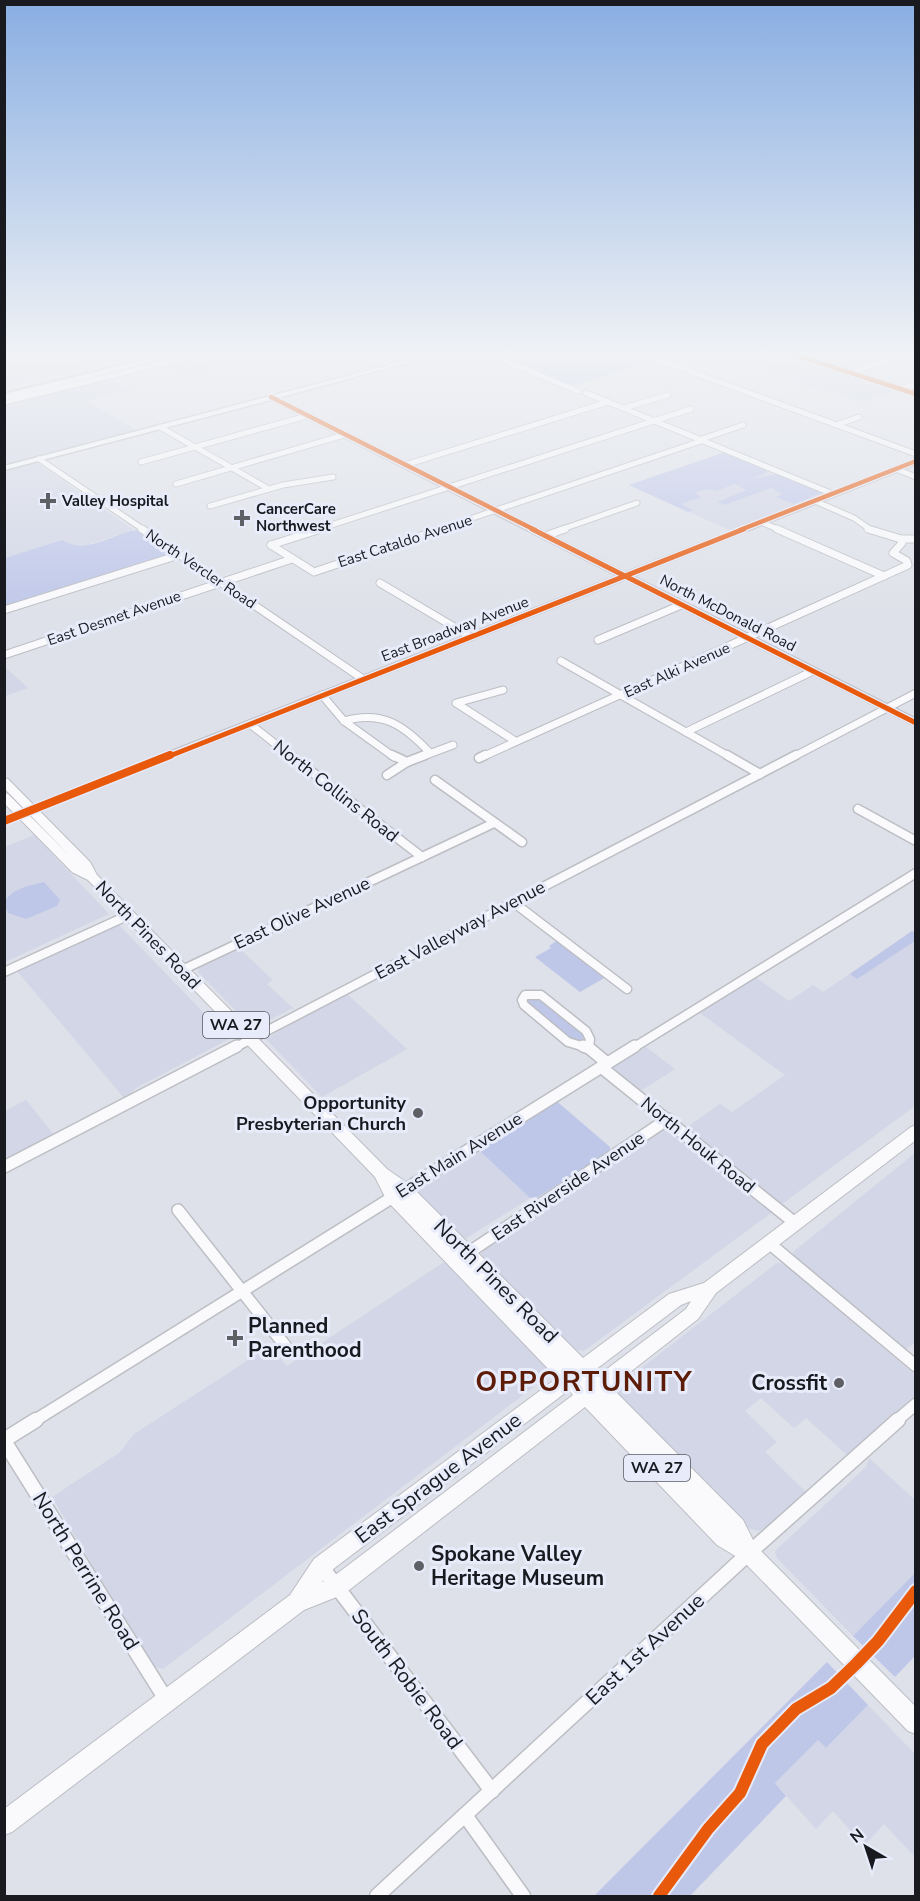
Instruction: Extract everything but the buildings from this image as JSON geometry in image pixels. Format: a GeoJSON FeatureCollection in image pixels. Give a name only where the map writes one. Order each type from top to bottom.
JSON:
{"type":"FeatureCollection","features":[{"type":"Feature","properties":{"kind":"main road","name":"North Pines Road"},"geometry":{"type":"LineString","coordinates":[[4,781],[28,812]]}},
{"type":"Feature","properties":{"kind":"main road","name":"North Pines Road"},"geometry":{"type":"LineString","coordinates":[[4,796],[28,812],[86,865],[92,876],[129,915],[575,1373]]}},
{"type":"Feature","properties":{"kind":"main road","name":"East Sprague Avenue"},"geometry":{"type":"LineString","coordinates":[[4,1824],[297,1602],[337,1587],[692,1314],[710,1288],[915,1131]]}},
{"type":"Feature","properties":{"kind":"main road","name":"North Pines Road"},"geometry":{"type":"LineString","coordinates":[[399,1192],[468,1253],[575,1373]]}},
{"type":"Feature","properties":{"kind":"main road","name":"East Sprague Avenue"},"geometry":{"type":"LineString","coordinates":[[297,1602],[321,1566],[675,1299],[710,1288]]}},
{"type":"Feature","properties":{"kind":"main road","name":"WA 27"},"geometry":{"type":"LineString","coordinates":[[575,1373],[724,1539],[749,1553],[915,1723]]}},
{"type":"Feature","properties":{"kind":"street"},"geometry":{"type":"LineString","coordinates":[[4,468],[101,443]]}},
{"type":"Feature","properties":{"kind":"street"},"geometry":{"type":"LineString","coordinates":[[187,443],[267,488]]}},
{"type":"Feature","properties":{"kind":"street"},"geometry":{"type":"LineString","coordinates":[[141,462],[210,443]]}},
{"type":"Feature","properties":{"kind":"street"},"geometry":{"type":"LineString","coordinates":[[177,484],[318,443]]}},
{"type":"Feature","properties":{"kind":"street","name":"North McDonald Road"},"geometry":{"type":"LineString","coordinates":[[360,443],[915,723]]}},
{"type":"Feature","properties":{"kind":"street"},"geometry":{"type":"LineString","coordinates":[[405,465],[477,443]]}},
{"type":"Feature","properties":{"kind":"street"},"geometry":{"type":"LineString","coordinates":[[292,559],[272,545],[588,443]]}},
{"type":"Feature","properties":{"kind":"street","name":"East Cataldo Avenue"},"geometry":{"type":"LineString","coordinates":[[292,559],[314,572],[692,443]]}},
{"type":"Feature","properties":{"kind":"street"},"geometry":{"type":"LineString","coordinates":[[707,443],[833,494]]}},
{"type":"Feature","properties":{"kind":"street"},"geometry":{"type":"LineString","coordinates":[[884,443],[915,454]]}},
{"type":"Feature","properties":{"kind":"street","name":"North Vercler Road"},"geometry":{"type":"LineString","coordinates":[[39,459],[363,679]]}},
{"type":"Feature","properties":{"kind":"street","name":"East Broadway Avenue"},"geometry":{"type":"LineString","coordinates":[[4,822],[915,461]]}},
{"type":"Feature","properties":{"kind":"street"},"geometry":{"type":"LineString","coordinates":[[896,469],[915,477]]}},
{"type":"Feature","properties":{"kind":"street"},"geometry":{"type":"LineString","coordinates":[[210,506],[267,488],[333,477]]}},
{"type":"Feature","properties":{"kind":"street"},"geometry":{"type":"LineString","coordinates":[[815,501],[854,518],[868,530],[901,539],[915,539]]}},
{"type":"Feature","properties":{"kind":"street"},"geometry":{"type":"LineString","coordinates":[[545,536],[637,503]]}},
{"type":"Feature","properties":{"kind":"street"},"geometry":{"type":"LineString","coordinates":[[761,522],[884,576]]}},
{"type":"Feature","properties":{"kind":"street","name":"East Alki Avenue"},"geometry":{"type":"LineString","coordinates":[[478,758],[908,565],[907,561],[892,554],[902,543],[901,539]]}},
{"type":"Feature","properties":{"kind":"street"},"geometry":{"type":"LineString","coordinates":[[4,610],[179,555]]}},
{"type":"Feature","properties":{"kind":"street","name":"East Desmet Avenue"},"geometry":{"type":"LineString","coordinates":[[4,655],[292,559]]}},
{"type":"Feature","properties":{"kind":"street"},"geometry":{"type":"LineString","coordinates":[[380,583],[471,637]]}},
{"type":"Feature","properties":{"kind":"street"},"geometry":{"type":"LineString","coordinates":[[597,640],[681,605]]}},
{"type":"Feature","properties":{"kind":"street"},"geometry":{"type":"LineString","coordinates":[[561,661],[760,774]]}},
{"type":"Feature","properties":{"kind":"street"},"geometry":{"type":"LineString","coordinates":[[686,732],[813,670]]}},
{"type":"Feature","properties":{"kind":"street"},"geometry":{"type":"LineString","coordinates":[[503,690],[456,703],[515,741]]}},
{"type":"Feature","properties":{"kind":"street","name":"East Valleyway Avenue"},"geometry":{"type":"LineString","coordinates":[[4,1167],[915,693]]}},
{"type":"Feature","properties":{"kind":"street"},"geometry":{"type":"LineString","coordinates":[[322,695],[344,721],[397,759],[407,762]]}},
{"type":"Feature","properties":{"kind":"street"},"geometry":{"type":"LineString","coordinates":[[344,721],[364,716],[378,717],[388,721],[430,753]]}},
{"type":"Feature","properties":{"kind":"street","name":"North Collins Road"},"geometry":{"type":"LineString","coordinates":[[250,724],[422,857]]}},
{"type":"Feature","properties":{"kind":"street"},"geometry":{"type":"LineString","coordinates":[[387,775],[407,762],[453,745]]}},
{"type":"Feature","properties":{"kind":"street"},"geometry":{"type":"LineString","coordinates":[[435,780],[522,842]]}},
{"type":"Feature","properties":{"kind":"street"},"geometry":{"type":"LineString","coordinates":[[858,809],[915,841]]}},
{"type":"Feature","properties":{"kind":"street","name":"East Olive Avenue"},"geometry":{"type":"LineString","coordinates":[[182,970],[494,823]]}},
{"type":"Feature","properties":{"kind":"street","name":"East Main Avenue"},"geometry":{"type":"LineString","coordinates":[[4,1441],[399,1192],[915,873]]}},
{"type":"Feature","properties":{"kind":"street"},"geometry":{"type":"LineString","coordinates":[[513,902],[627,989]]}},
{"type":"Feature","properties":{"kind":"street"},"geometry":{"type":"LineString","coordinates":[[4,972],[129,915]]}},
{"type":"Feature","properties":{"kind":"street"},"geometry":{"type":"LineString","coordinates":[[525,995],[541,996],[586,1031],[590,1039],[589,1048],[568,1042],[524,1005],[522,1000],[525,995]]}},
{"type":"Feature","properties":{"kind":"street","name":"North Houk Road"},"geometry":{"type":"LineString","coordinates":[[589,1048],[604,1065],[795,1223]]}},
{"type":"Feature","properties":{"kind":"street","name":"East Riverside Avenue"},"geometry":{"type":"LineString","coordinates":[[468,1253],[668,1119]]}},
{"type":"Feature","properties":{"kind":"street"},"geometry":{"type":"LineString","coordinates":[[178,1210],[287,1348]]}},
{"type":"Feature","properties":{"kind":"street"},"geometry":{"type":"LineString","coordinates":[[769,1242],[915,1366]]}},
{"type":"Feature","properties":{"kind":"street","name":"East 1st Avenue"},"geometry":{"type":"LineString","coordinates":[[376,1896],[749,1553],[915,1404]]}},
{"type":"Feature","properties":{"kind":"street","name":"North Perrine Road"},"geometry":{"type":"LineString","coordinates":[[4,1441],[167,1701]]}},
{"type":"Feature","properties":{"kind":"street","name":"South Robie Road"},"geometry":{"type":"LineString","coordinates":[[321,1566],[492,1791]]}},
{"type":"Feature","properties":{"kind":"street"},"geometry":{"type":"LineString","coordinates":[[465,1815],[524,1896]]}},
{"type":"Feature","properties":{"kind":"shaded area"},"geometry":{"type":"Polygon","coordinates":[[[5,443],[93,443],[5,466],[5,443]]]}},
{"type":"Feature","properties":{"kind":"shaded area"},"geometry":{"type":"Polygon","coordinates":[[[724,452],[826,493],[731,531],[629,485],[724,452]]]}},
{"type":"Feature","properties":{"kind":"shaded area"},"geometry":{"type":"Polygon","coordinates":[[[726,452],[767,469],[766,473],[751,479],[780,474],[824,492],[794,504],[776,497],[783,494],[771,488],[725,505],[717,502],[747,490],[735,484],[716,491],[706,489],[694,493],[702,497],[681,504],[693,510],[688,512],[629,485],[726,452]]]}},
{"type":"Feature","properties":{"kind":"shaded area","name":"Valley Hospital"},"geometry":{"type":"Polygon","coordinates":[[[36,462],[134,530],[86,545],[69,545],[62,540],[5,558],[5,471],[36,462]]]}},
{"type":"Feature","properties":{"kind":"shaded area"},"geometry":{"type":"Polygon","coordinates":[[[137,530],[172,554],[5,608],[5,558],[62,540],[80,546],[89,545],[137,530]]]}},
{"type":"Feature","properties":{"kind":"shaded area"},"geometry":{"type":"Polygon","coordinates":[[[5,667],[28,688],[5,696],[5,667]]]}},
{"type":"Feature","properties":{"kind":"shaded area"},"geometry":{"type":"Polygon","coordinates":[[[34,835],[109,914],[5,962],[5,847],[34,835]]]}},
{"type":"Feature","properties":{"kind":"shaded area"},"geometry":{"type":"Polygon","coordinates":[[[44,882],[60,900],[57,906],[26,919],[8,913],[4,903],[7,898],[21,888],[44,882]]]}},
{"type":"Feature","properties":{"kind":"shaded area"},"geometry":{"type":"Polygon","coordinates":[[[119,925],[229,1039],[136,1088],[125,1099],[17,971],[119,925]]]}},
{"type":"Feature","properties":{"kind":"shaded area"},"geometry":{"type":"Polygon","coordinates":[[[912,931],[915,933],[915,1106],[782,1204],[769,1198],[684,1129],[720,1104],[732,1112],[785,1075],[700,1013],[754,976],[789,1001],[813,985],[823,992],[912,931]]]}},
{"type":"Feature","properties":{"kind":"shaded area"},"geometry":{"type":"Polygon","coordinates":[[[912,931],[915,933],[915,941],[857,979],[850,974],[912,931]]]}},
{"type":"Feature","properties":{"kind":"shaded area"},"geometry":{"type":"Polygon","coordinates":[[[558,940],[606,977],[580,992],[535,957],[551,948],[549,946],[558,940]]]}},
{"type":"Feature","properties":{"kind":"shaded area"},"geometry":{"type":"Polygon","coordinates":[[[240,949],[273,980],[267,984],[294,1009],[258,1026],[251,1026],[198,972],[199,968],[240,949]]]}},
{"type":"Feature","properties":{"kind":"shaded area"},"geometry":{"type":"Polygon","coordinates":[[[345,992],[407,1049],[322,1097],[266,1039],[345,992]]]}},
{"type":"Feature","properties":{"kind":"shaded area"},"geometry":{"type":"Polygon","coordinates":[[[535,997],[583,1034],[584,1038],[577,1042],[571,1040],[528,1005],[527,1001],[535,997]]]}},
{"type":"Feature","properties":{"kind":"shaded area"},"geometry":{"type":"Polygon","coordinates":[[[646,1047],[675,1069],[639,1092],[611,1069],[646,1047]]]}},
{"type":"Feature","properties":{"kind":"shaded area"},"geometry":{"type":"Polygon","coordinates":[[[553,1098],[610,1147],[610,1151],[538,1197],[530,1198],[481,1152],[484,1146],[553,1098]]]}},
{"type":"Feature","properties":{"kind":"shaded area"},"geometry":{"type":"Polygon","coordinates":[[[26,1100],[55,1136],[7,1161],[5,1158],[5,1111],[26,1100]]]}},
{"type":"Feature","properties":{"kind":"shaded area"},"geometry":{"type":"Polygon","coordinates":[[[662,1127],[668,1127],[771,1210],[771,1213],[584,1351],[571,1349],[481,1255],[484,1249],[510,1232],[522,1219],[662,1127]]]}},
{"type":"Feature","properties":{"kind":"shaded area"},"geometry":{"type":"Polygon","coordinates":[[[481,1151],[530,1198],[465,1239],[418,1195],[418,1191],[481,1151]]]}},
{"type":"Feature","properties":{"kind":"shaded area"},"geometry":{"type":"Polygon","coordinates":[[[915,1153],[916,1342],[906,1349],[901,1349],[795,1259],[793,1252],[915,1153]]]}},
{"type":"Feature","properties":{"kind":"shaded area"},"geometry":{"type":"Polygon","coordinates":[[[444,1262],[548,1369],[544,1379],[163,1669],[151,1666],[52,1497],[119,1453],[134,1434],[270,1346],[287,1366],[444,1262]]]}},
{"type":"Feature","properties":{"kind":"shaded area"},"geometry":{"type":"Polygon","coordinates":[[[777,1263],[784,1264],[915,1375],[915,1395],[848,1456],[806,1418],[794,1428],[761,1398],[745,1411],[777,1442],[765,1452],[807,1493],[780,1518],[759,1531],[747,1528],[615,1392],[618,1386],[777,1263]]]}},
{"type":"Feature","properties":{"kind":"shaded area"},"geometry":{"type":"Polygon","coordinates":[[[869,1458],[915,1500],[915,1573],[853,1636],[777,1558],[775,1553],[866,1467],[869,1458]]]}},
{"type":"Feature","properties":{"kind":"shaded area"},"geometry":{"type":"Polygon","coordinates":[[[915,1573],[915,1656],[895,1677],[853,1636],[915,1573]]]}},
{"type":"Feature","properties":{"kind":"shaded area"},"geometry":{"type":"Polygon","coordinates":[[[827,1662],[868,1705],[826,1748],[818,1740],[775,1783],[786,1796],[690,1896],[594,1896],[827,1662]]]}},
{"type":"Feature","properties":{"kind":"shaded area"},"geometry":{"type":"Polygon","coordinates":[[[868,1705],[915,1754],[915,1857],[884,1824],[864,1846],[833,1811],[816,1829],[775,1783],[818,1740],[826,1748],[868,1705]]]}},
{"type":"Feature","properties":{"kind":"cycle path"},"geometry":{"type":"LineString","coordinates":[[361,443],[916,723]]}},
{"type":"Feature","properties":{"kind":"cycle path"},"geometry":{"type":"LineString","coordinates":[[4,821],[916,461]]}},
{"type":"Feature","properties":{"kind":"cycle path"},"geometry":{"type":"LineString","coordinates":[[659,1896],[708,1829],[740,1793],[762,1744],[796,1709],[831,1688],[856,1664],[878,1641],[916,1591]]}},
{"type":"Feature","properties":{"kind":"place","name":"Valley Hospital"},"geometry":{"type":"Point","coordinates":[48,501]}},
{"type":"Feature","properties":{"kind":"place","name":"CancerCare Northwest"},"geometry":{"type":"Point","coordinates":[242,518]}},
{"type":"Feature","properties":{"kind":"place","name":"Opportunity Presbyterian Church"},"geometry":{"type":"Point","coordinates":[418,1113]}},
{"type":"Feature","properties":{"kind":"place","name":"Planned Parenthood"},"geometry":{"type":"Point","coordinates":[235,1338]}},
{"type":"Feature","properties":{"kind":"place","name":"Crossfit"},"geometry":{"type":"Point","coordinates":[839,1383]}},
{"type":"Feature","properties":{"kind":"place","name":"Spokane Valley Heritage Museum"},"geometry":{"type":"Point","coordinates":[419,1566]}},
{"type":"Feature","properties":{"kind":"district","name":"OPPORTUNITY"},"geometry":{"type":"Point","coordinates":[584,1382]}}]}
